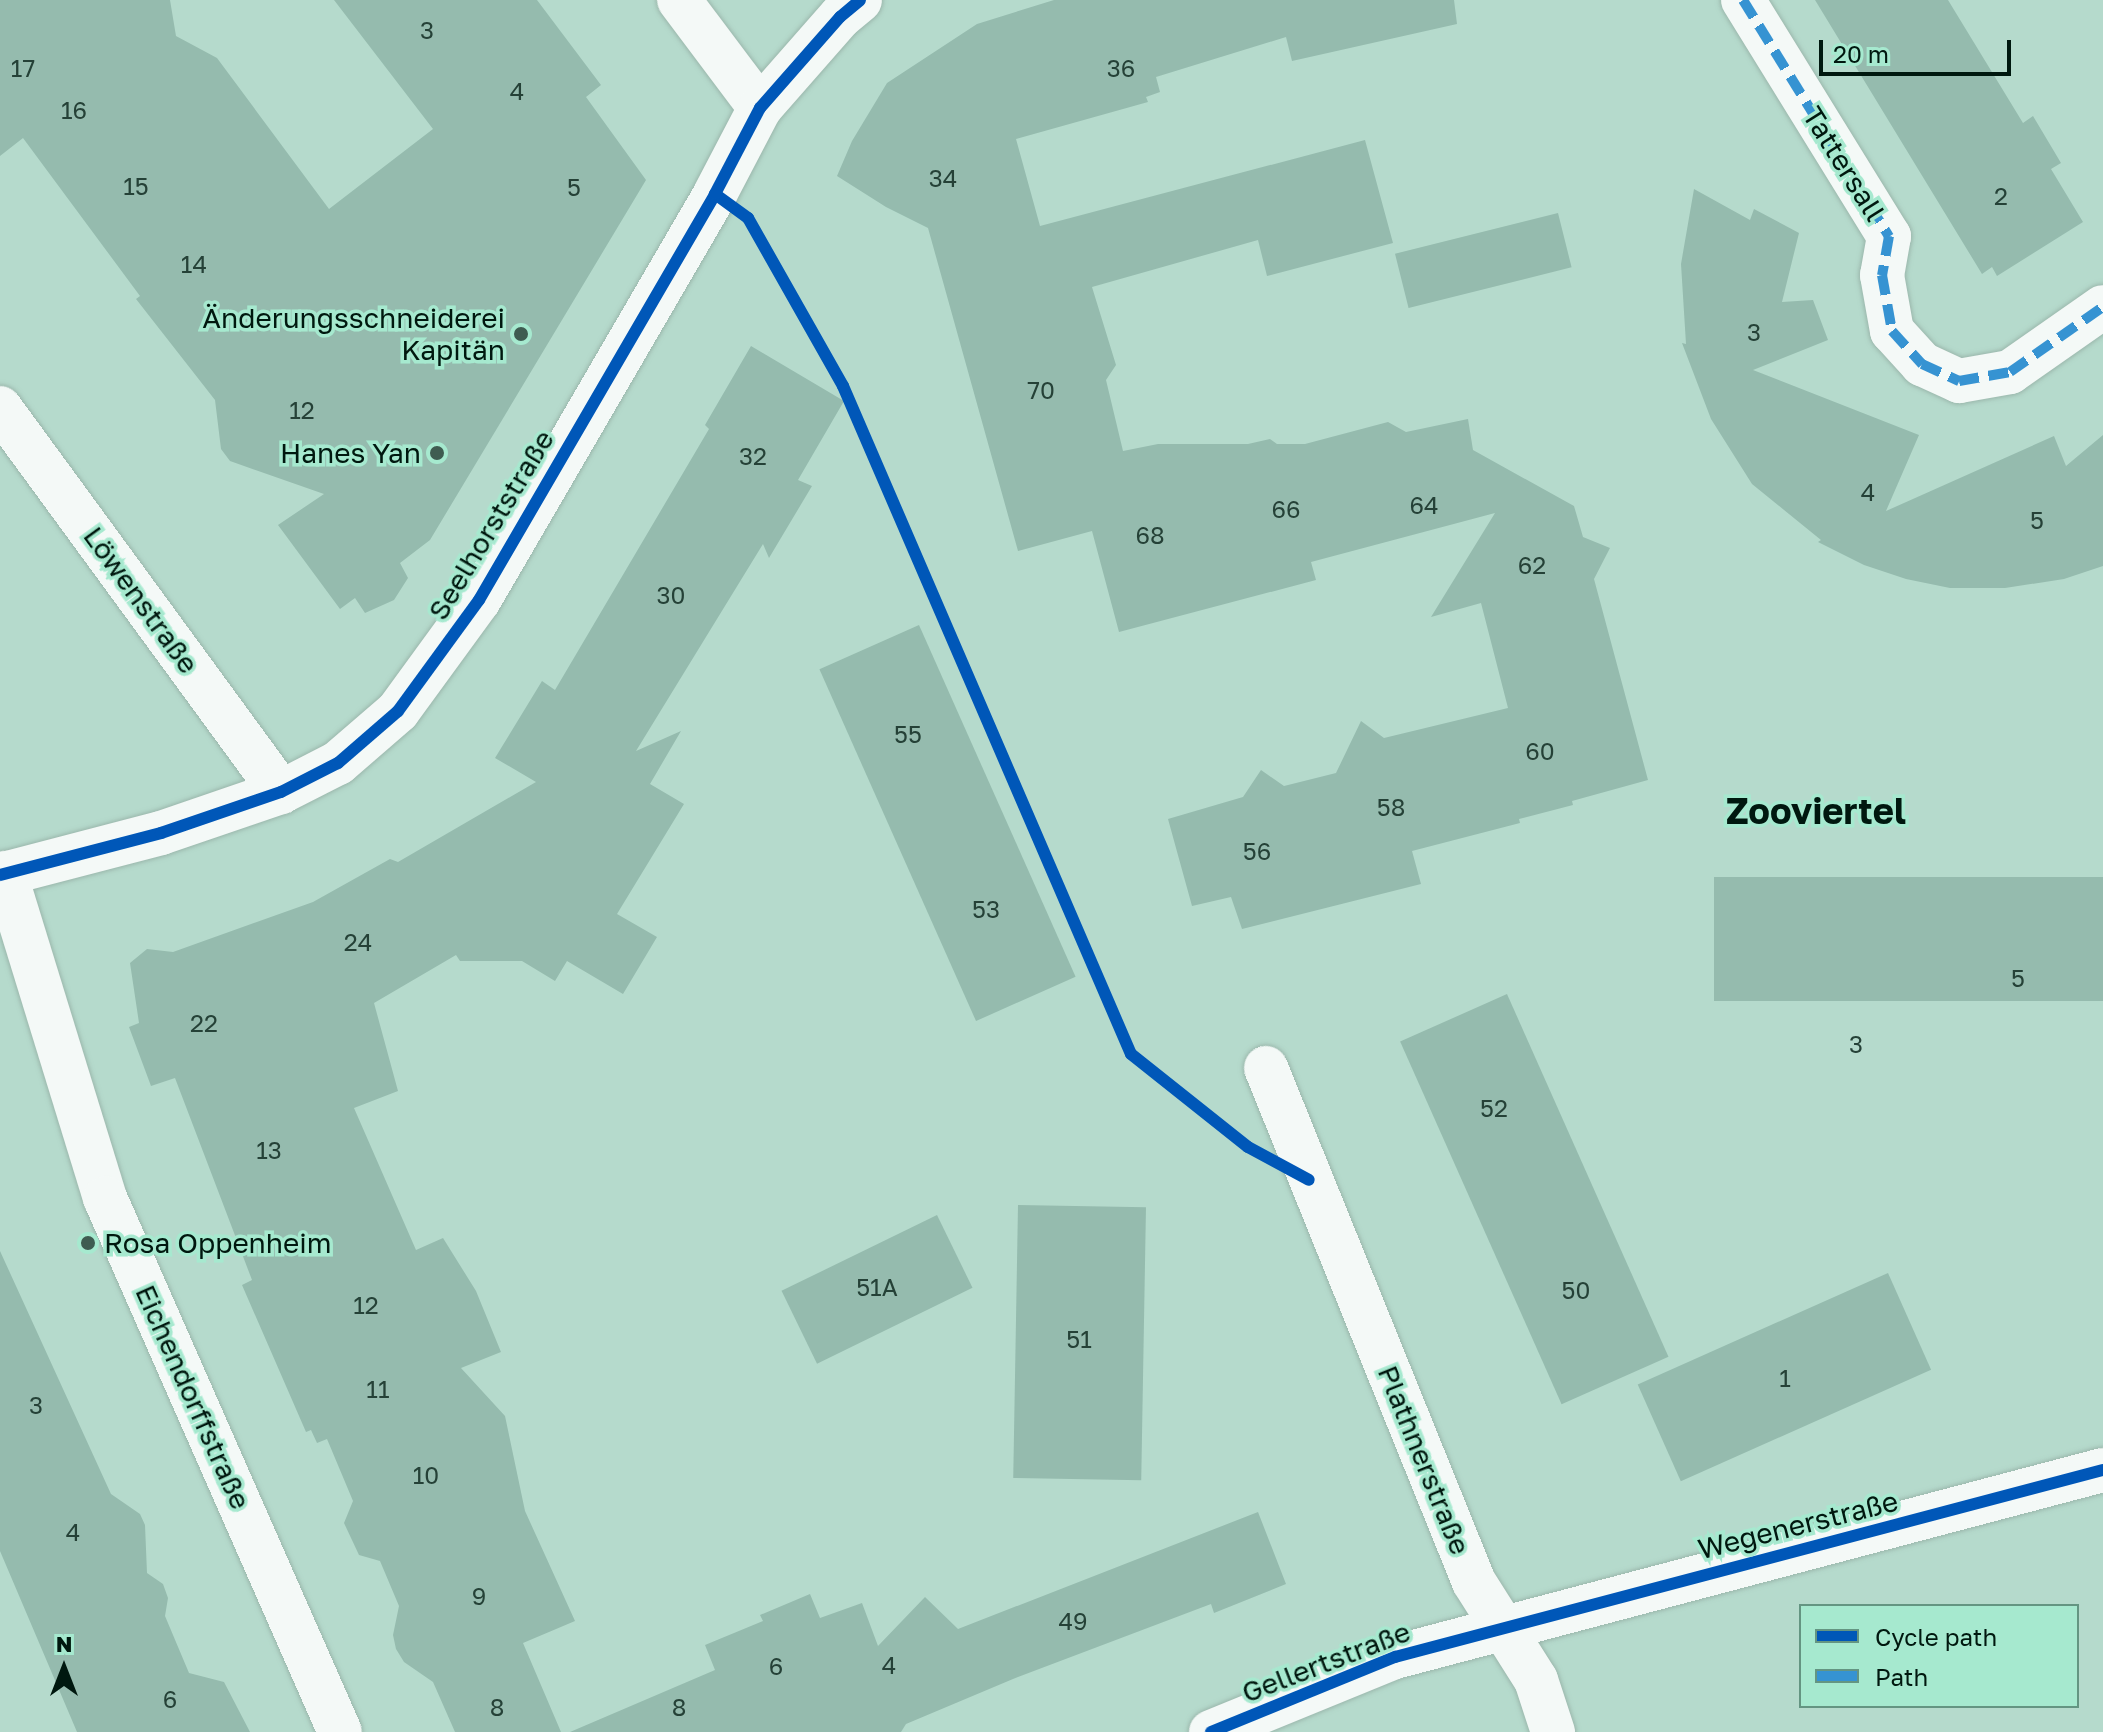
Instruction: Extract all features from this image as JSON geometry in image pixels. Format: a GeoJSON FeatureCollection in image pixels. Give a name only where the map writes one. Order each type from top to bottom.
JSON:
{"type":"FeatureCollection","features":[{"type":"Feature","properties":{"kind":"street"},"geometry":{"type":"LineString","coordinates":[[679,0],[760,108]]}},
{"type":"Feature","properties":{"kind":"street","name":"Seelhorststraße"},"geometry":{"type":"LineString","coordinates":[[3,874],[161,833],[281,792],[338,763],[398,711],[479,600],[715,194],[760,108],[840,17],[860,0]]}},
{"type":"Feature","properties":{"kind":"street","name":"Tattersall"},"geometry":{"type":"LineString","coordinates":[[1743,0],[1889,236],[1882,275],[1892,331],[1922,364],[1959,381],[2010,372],[2103,307]]}},
{"type":"Feature","properties":{"kind":"street","name":"Löwenstraße"},"geometry":{"type":"LineString","coordinates":[[0,408],[281,792]]}},
{"type":"Feature","properties":{"kind":"street","name":"Eichendorffstraße"},"geometry":{"type":"LineString","coordinates":[[3,874],[105,1198],[340,1732]]}},
{"type":"Feature","properties":{"kind":"street","name":"Plathnerstraße"},"geometry":{"type":"LineString","coordinates":[[1266,1068],[1474,1582],[1505,1626],[1536,1680],[1553,1732]]}},
{"type":"Feature","properties":{"kind":"street","name":"Wegenerstraße"},"geometry":{"type":"LineString","coordinates":[[1505,1626],[2103,1470]]}},
{"type":"Feature","properties":{"kind":"street","name":"Gellertstraße"},"geometry":{"type":"LineString","coordinates":[[1211,1732],[1395,1657],[1505,1626]]}},
{"type":"Feature","properties":{"kind":"building"},"geometry":{"type":"Polygon","coordinates":[[[0,0],[170,0],[176,36],[217,58],[329,209],[433,129],[334,0],[537,0],[601,85],[586,97],[646,180],[430,540],[400,563],[408,578],[394,600],[365,613],[355,598],[340,609],[278,525],[324,494],[230,461],[221,449],[215,400],[136,299],[140,296],[23,138],[0,156],[0,0]]]}},
{"type":"Feature","properties":{"kind":"building"},"geometry":{"type":"Polygon","coordinates":[[[1054,0],[1454,0],[1457,24],[1292,61],[1286,37],[1156,77],[1160,92],[1146,97],[1148,102],[1016,139],[1040,226],[1365,140],[1393,243],[1267,276],[1258,240],[1092,287],[1116,365],[1106,380],[1123,451],[1158,444],[1248,444],[1270,439],[1277,444],[1305,444],[1388,422],[1406,432],[1468,419],[1473,450],[1574,506],[1583,537],[1610,548],[1594,579],[1648,780],[1572,801],[1573,805],[1519,819],[1520,823],[1412,851],[1421,884],[1242,929],[1231,897],[1192,906],[1168,819],[1243,797],[1261,770],[1284,786],[1336,773],[1361,721],[1384,738],[1508,708],[1481,603],[1431,617],[1495,513],[1311,562],[1316,580],[1119,632],[1092,531],[1018,551],[928,228],[886,207],[837,176],[852,141],[887,83],[977,24],[1054,0]]]}},
{"type":"Feature","properties":{"kind":"building"},"geometry":{"type":"Polygon","coordinates":[[[1815,0],[1948,0],[2023,123],[2033,116],[2061,163],[2051,169],[2083,222],[1997,276],[1992,267],[1982,274],[1815,0]]]}},
{"type":"Feature","properties":{"kind":"building"},"geometry":{"type":"Polygon","coordinates":[[[1694,189],[1750,220],[1754,209],[1799,233],[1782,302],[1813,300],[1828,340],[1753,370],[1919,435],[1886,511],[2054,436],[2066,466],[2103,435],[2103,566],[2064,579],[2005,588],[1950,588],[1906,579],[1864,565],[1818,542],[1821,540],[1752,484],[1711,419],[1682,343],[1686,344],[1681,264],[1694,189]]]}},
{"type":"Feature","properties":{"kind":"building"},"geometry":{"type":"Polygon","coordinates":[[[1558,213],[1572,267],[1409,308],[1395,254],[1558,213]]]}},
{"type":"Feature","properties":{"kind":"building"},"geometry":{"type":"Polygon","coordinates":[[[751,346],[844,401],[798,480],[812,486],[769,558],[763,544],[636,751],[681,731],[650,784],[684,804],[617,914],[657,937],[623,994],[567,961],[555,981],[522,961],[460,961],[456,955],[374,1003],[398,1091],[354,1108],[416,1250],[443,1238],[476,1291],[501,1352],[461,1368],[505,1416],[525,1511],[575,1621],[523,1643],[561,1732],[455,1732],[433,1682],[404,1662],[396,1649],[393,1635],[399,1606],[380,1561],[359,1555],[344,1523],[353,1501],[327,1439],[317,1443],[311,1430],[306,1432],[242,1285],[252,1280],[175,1078],[151,1086],[129,1027],[139,1023],[130,963],[147,949],[173,952],[313,902],[390,859],[398,862],[536,782],[495,758],[542,681],[555,690],[709,429],[705,425],[751,346]]]}},
{"type":"Feature","properties":{"kind":"building"},"geometry":{"type":"Polygon","coordinates":[[[919,625],[1076,977],[976,1021],[819,669],[919,625]]]}},
{"type":"Feature","properties":{"kind":"building"},"geometry":{"type":"Polygon","coordinates":[[[1714,877],[2103,877],[2103,1001],[1714,1001],[1714,877]]]}},
{"type":"Feature","properties":{"kind":"building"},"geometry":{"type":"Polygon","coordinates":[[[1507,994],[1668,1357],[1562,1404],[1400,1042],[1507,994]]]}},
{"type":"Feature","properties":{"kind":"building"},"geometry":{"type":"Polygon","coordinates":[[[1018,1205],[1146,1207],[1141,1480],[1013,1478],[1018,1205]]]}},
{"type":"Feature","properties":{"kind":"building"},"geometry":{"type":"Polygon","coordinates":[[[937,1215],[973,1288],[817,1364],[782,1291],[937,1215]]]}},
{"type":"Feature","properties":{"kind":"building"},"geometry":{"type":"Polygon","coordinates":[[[0,1251],[111,1494],[140,1514],[145,1525],[147,1573],[163,1584],[168,1598],[165,1616],[189,1673],[224,1682],[250,1732],[77,1732],[0,1551],[0,1251]]]}},
{"type":"Feature","properties":{"kind":"building"},"geometry":{"type":"Polygon","coordinates":[[[1888,1273],[1931,1370],[1681,1481],[1638,1384],[1888,1273]]]}},
{"type":"Feature","properties":{"kind":"building"},"geometry":{"type":"Polygon","coordinates":[[[1258,1512],[1286,1584],[1214,1613],[1211,1604],[1013,1679],[906,1724],[901,1732],[570,1732],[715,1670],[705,1645],[763,1621],[760,1615],[810,1594],[820,1618],[862,1603],[878,1646],[925,1597],[958,1629],[1258,1512]]]}},
{"type":"Feature","properties":{"kind":"marked path"},"geometry":{"type":"LineString","coordinates":[[1743,0],[1889,236],[1882,275],[1892,331],[1922,364],[1959,381],[2010,372],[2103,307]]}},
{"type":"Feature","properties":{"kind":"cycle path"},"geometry":{"type":"LineString","coordinates":[[0,875],[161,833],[281,792],[338,763],[398,711],[479,600],[715,194],[760,108],[840,17],[860,0]]}},
{"type":"Feature","properties":{"kind":"cycle path"},"geometry":{"type":"LineString","coordinates":[[715,194],[748,218],[843,386],[1131,1054],[1248,1147],[1309,1180]]}},
{"type":"Feature","properties":{"kind":"cycle path"},"geometry":{"type":"LineString","coordinates":[[1211,1732],[1395,1657],[2103,1470]]}},
{"type":"Feature","properties":{"kind":"place","name":"Änderungsschneiderei Kapitän"},"geometry":{"type":"Point","coordinates":[521,334]}},
{"type":"Feature","properties":{"kind":"place","name":"Hanes Yan"},"geometry":{"type":"Point","coordinates":[437,453]}},
{"type":"Feature","properties":{"kind":"place","name":"Rosa Oppenheim"},"geometry":{"type":"Point","coordinates":[88,1243]}},
{"type":"Feature","properties":{"kind":"district","name":"Zooviertel"},"geometry":{"type":"Point","coordinates":[1816,811]}}]}
